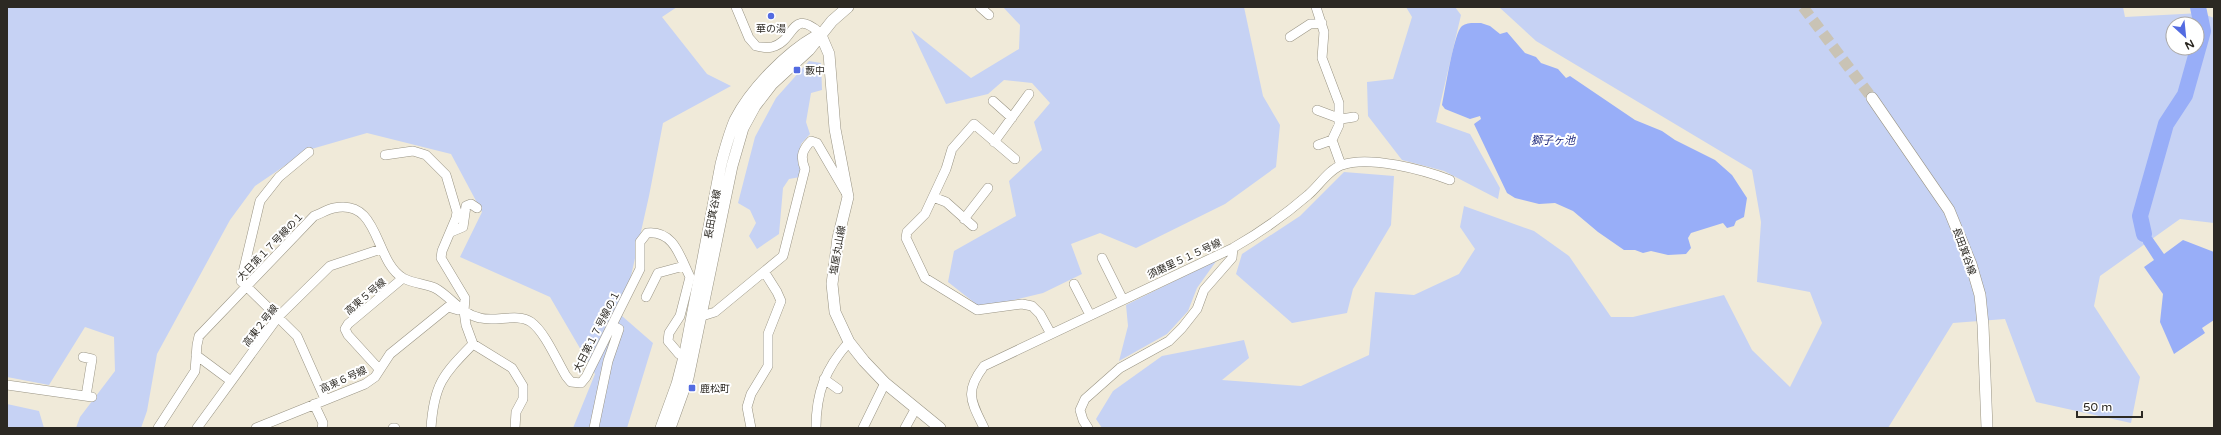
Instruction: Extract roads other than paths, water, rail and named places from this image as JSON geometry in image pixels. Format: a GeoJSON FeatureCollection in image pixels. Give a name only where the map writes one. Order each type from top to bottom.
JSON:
{"type":"FeatureCollection","features":[{"type":"Feature","properties":{"kind":"street"},"geometry":{"type":"LineString","coordinates":[[736,7],[749,38],[756,46],[772,47],[782,42],[798,24],[809,24],[820,33]]}},
{"type":"Feature","properties":{"kind":"street","name":"長田箕谷線"},"geometry":{"type":"LineString","coordinates":[[670,428],[688,378],[732,166],[743,128],[763,95],[777,78],[808,50],[820,33],[848,7]]}},
{"type":"Feature","properties":{"kind":"street"},"geometry":{"type":"LineString","coordinates":[[980,7],[989,15]]}},
{"type":"Feature","properties":{"kind":"street"},"geometry":{"type":"LineString","coordinates":[[1318,8],[1322,23],[1322,58],[1337,93],[1341,119],[1332,140],[1341,165],[1363,162],[1404,167],[1430,172],[1450,180]]}},
{"type":"Feature","properties":{"kind":"street"},"geometry":{"type":"LineString","coordinates":[[1290,37],[1310,24],[1322,23]]}},
{"type":"Feature","properties":{"kind":"street","name":"長田箕谷線"},"geometry":{"type":"LineString","coordinates":[[661,428],[677,384],[685,353],[720,164],[729,135],[739,114],[763,81],[803,43],[820,33]]}},
{"type":"Feature","properties":{"kind":"street","name":"塩屋丸山線"},"geometry":{"type":"LineString","coordinates":[[820,33],[829,54],[835,129],[848,197],[838,238],[832,284],[835,312],[849,342],[885,383],[940,428]]}},
{"type":"Feature","properties":{"kind":"street"},"geometry":{"type":"LineString","coordinates":[[994,142],[1030,94]]}},
{"type":"Feature","properties":{"kind":"street","name":"長田箕谷線"},"geometry":{"type":"LineString","coordinates":[[1872,98],[1950,210],[1971,264],[1980,295],[1983,325],[1987,428]]}},
{"type":"Feature","properties":{"kind":"street"},"geometry":{"type":"LineString","coordinates":[[993,101],[1012,118]]}},
{"type":"Feature","properties":{"kind":"street"},"geometry":{"type":"LineString","coordinates":[[1317,110],[1341,119],[1354,117]]}},
{"type":"Feature","properties":{"kind":"street"},"geometry":{"type":"LineString","coordinates":[[1015,159],[974,124],[952,149],[946,169],[925,214],[907,232],[906,238],[925,278],[977,310],[1022,304],[1032,306],[1040,314],[1051,334]]}},
{"type":"Feature","properties":{"kind":"street"},"geometry":{"type":"LineString","coordinates":[[1318,145],[1332,140]]}},
{"type":"Feature","properties":{"kind":"street"},"geometry":{"type":"LineString","coordinates":[[702,316],[716,312],[765,273],[783,256],[805,169],[802,160],[804,147],[811,141],[817,143],[848,197]]}},
{"type":"Feature","properties":{"kind":"street"},"geometry":{"type":"LineString","coordinates":[[385,155],[413,151],[426,155],[446,175],[457,212],[451,232],[442,251],[441,258],[465,298],[464,311],[466,325],[473,344],[512,368],[523,386],[523,398],[516,412],[515,428]]}},
{"type":"Feature","properties":{"kind":"street"},"geometry":{"type":"LineString","coordinates":[[309,152],[279,177],[260,201],[241,281],[297,336],[325,399]]}},
{"type":"Feature","properties":{"kind":"street","name":"須磨里５１５号線"},"geometry":{"type":"LineString","coordinates":[[984,428],[972,403],[970,390],[974,378],[984,366],[1233,248],[1257,234],[1308,196],[1341,165]]}},
{"type":"Feature","properties":{"kind":"street"},"geometry":{"type":"LineString","coordinates":[[964,219],[988,188]]}},
{"type":"Feature","properties":{"kind":"street"},"geometry":{"type":"LineString","coordinates":[[933,197],[946,202],[973,226]]}},
{"type":"Feature","properties":{"kind":"street"},"geometry":{"type":"LineString","coordinates":[[451,232],[463,227],[466,206],[475,205],[477,208]]}},
{"type":"Feature","properties":{"kind":"street","name":"大日第１７号線の１"},"geometry":{"type":"LineString","coordinates":[[158,428],[195,371],[199,336],[314,216],[334,208],[351,209],[366,217],[373,228],[388,266],[403,278],[436,289],[464,311],[480,319],[521,319],[530,322],[539,330],[566,376],[572,382],[580,383],[586,377],[640,269],[640,242],[647,233],[655,232],[665,235],[672,241],[684,266]]}},
{"type":"Feature","properties":{"kind":"street"},"geometry":{"type":"LineString","coordinates":[[1088,428],[1083,420],[1080,410],[1085,400],[1120,368],[1169,341],[1182,328],[1197,309],[1204,290],[1232,258],[1233,248]]}},
{"type":"Feature","properties":{"kind":"street","name":"高東２号線"},"geometry":{"type":"LineString","coordinates":[[197,428],[278,317],[330,266],[381,249]]}},
{"type":"Feature","properties":{"kind":"street"},"geometry":{"type":"LineString","coordinates":[[1102,258],[1123,300]]}},
{"type":"Feature","properties":{"kind":"street"},"geometry":{"type":"LineString","coordinates":[[646,297],[658,273],[684,266],[690,277],[680,316],[668,333],[668,341],[679,354],[685,353]]}},
{"type":"Feature","properties":{"kind":"street"},"geometry":{"type":"LineString","coordinates":[[752,428],[747,407],[751,394],[768,366],[768,334],[781,301],[765,273]]}},
{"type":"Feature","properties":{"kind":"street","name":"高東５号線"},"geometry":{"type":"LineString","coordinates":[[379,369],[348,335],[346,329],[348,324],[403,278]]}},
{"type":"Feature","properties":{"kind":"street"},"geometry":{"type":"LineString","coordinates":[[1074,284],[1090,315]]}},
{"type":"Feature","properties":{"kind":"street","name":"高東６号線"},"geometry":{"type":"LineString","coordinates":[[256,428],[365,384],[375,377],[390,354],[448,307],[464,311]]}},
{"type":"Feature","properties":{"kind":"street"},"geometry":{"type":"LineString","coordinates":[[594,428],[608,361],[619,329],[612,325]]}},
{"type":"Feature","properties":{"kind":"street"},"geometry":{"type":"LineString","coordinates":[[816,428],[819,391],[839,353],[849,342]]}},
{"type":"Feature","properties":{"kind":"street"},"geometry":{"type":"LineString","coordinates":[[431,428],[432,412],[440,384],[445,374],[473,344]]}},
{"type":"Feature","properties":{"kind":"street"},"geometry":{"type":"LineString","coordinates":[[196,356],[231,381]]}},
{"type":"Feature","properties":{"kind":"street"},"geometry":{"type":"LineString","coordinates":[[7,385],[89,397],[92,359],[84,357]]}},
{"type":"Feature","properties":{"kind":"street"},"geometry":{"type":"LineString","coordinates":[[824,379],[838,389]]}},
{"type":"Feature","properties":{"kind":"street"},"geometry":{"type":"LineString","coordinates":[[863,428],[885,383]]}},
{"type":"Feature","properties":{"kind":"street"},"geometry":{"type":"LineString","coordinates":[[314,404],[323,423],[322,428]]}},
{"type":"Feature","properties":{"kind":"street"},"geometry":{"type":"LineString","coordinates":[[906,428],[916,408]]}},
{"type":"Feature","properties":{"kind":"water","name":"獅子ヶ池"},"geometry":{"type":"Polygon","coordinates":[[[1481,23],[1490,26],[1500,34],[1507,32],[1525,53],[1536,57],[1541,63],[1558,69],[1566,78],[1570,76],[1635,120],[1662,131],[1675,140],[1715,160],[1732,175],[1747,198],[1744,217],[1736,221],[1734,226],[1727,228],[1723,223],[1691,233],[1688,238],[1691,248],[1686,254],[1668,255],[1651,251],[1643,253],[1635,250],[1624,250],[1598,232],[1573,211],[1555,203],[1539,204],[1515,198],[1507,193],[1474,124],[1481,119],[1480,116],[1470,119],[1445,109],[1442,105],[1453,50],[1459,31],[1462,26],[1466,24],[1481,23]]]}},
{"type":"Feature","properties":{"kind":"water"},"geometry":{"type":"Polygon","coordinates":[[[2146,233],[2152,237],[2164,254],[2183,240],[2214,252],[2214,320],[2202,328],[2205,333],[2174,354],[2160,322],[2163,294],[2144,267],[2154,260],[2143,243],[2143,235],[2146,233]]]}},
{"type":"Feature","properties":{"kind":"waterway"},"geometry":{"type":"LineString","coordinates":[[2144,234],[2140,216],[2166,124],[2185,95],[2203,31],[2198,7]]}},
{"type":"Feature","properties":{"kind":"tunnel"},"geometry":{"type":"LineString","coordinates":[[1803,7],[1872,98]]}},
{"type":"Feature","properties":{"kind":"place","name":"華の湯"},"geometry":{"type":"Point","coordinates":[771,16]}},
{"type":"Feature","properties":{"kind":"place","name":"藪中"},"geometry":{"type":"Point","coordinates":[797,70]}},
{"type":"Feature","properties":{"kind":"place","name":"鹿松町"},"geometry":{"type":"Point","coordinates":[692,388]}}]}
